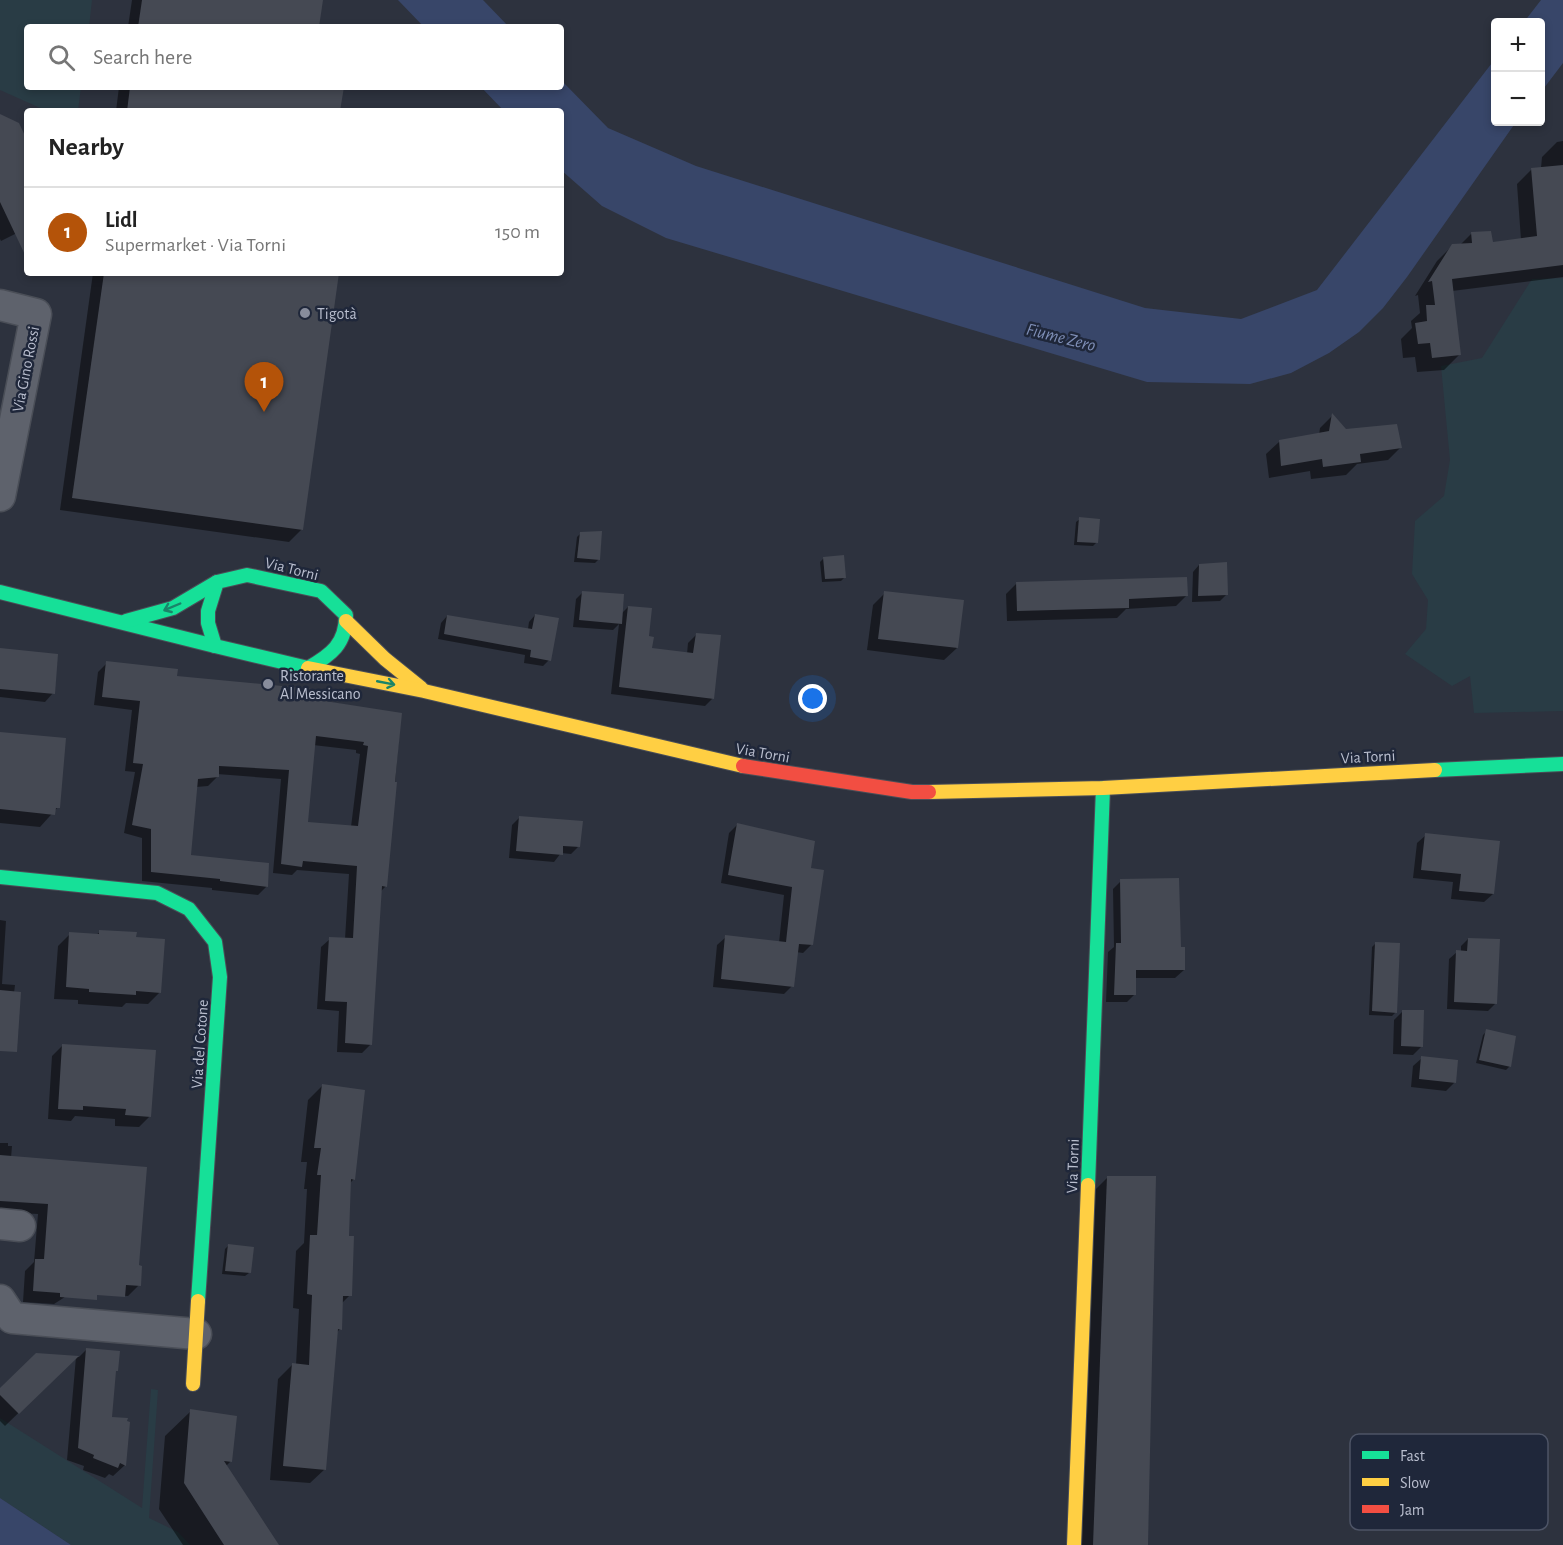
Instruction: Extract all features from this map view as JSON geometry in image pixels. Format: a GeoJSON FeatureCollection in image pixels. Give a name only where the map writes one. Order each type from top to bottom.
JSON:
{"type":"FeatureCollection","features":[{"type":"Feature","properties":{"kind":"main road","name":"Via Torni"},"geometry":{"type":"LineString","coordinates":[[123,621],[172,608],[217,582],[247,574],[321,591],[346,615],[346,621],[385,659],[424,691]]}},
{"type":"Feature","properties":{"kind":"main road"},"geometry":{"type":"LineString","coordinates":[[215,646],[208,623],[208,611],[217,582]]}},
{"type":"Feature","properties":{"kind":"main road","name":"Via Torni"},"geometry":{"type":"LineString","coordinates":[[0,592],[308,668],[424,691],[749,767],[912,792],[1103,788],[1563,764]]}},
{"type":"Feature","properties":{"kind":"main road"},"geometry":{"type":"LineString","coordinates":[[308,668],[329,655],[342,638],[346,621]]}},
{"type":"Feature","properties":{"kind":"main road","name":"Via Torni"},"geometry":{"type":"LineString","coordinates":[[1074,1545],[1103,788]]}},
{"type":"Feature","properties":{"kind":"main road","name":"Via del Cotone"},"geometry":{"type":"LineString","coordinates":[[0,877],[158,893],[189,909],[215,942],[220,977],[193,1384]]}},
{"type":"Feature","properties":{"kind":"street","name":"Via Gino Rossi"},"geometry":{"type":"LineString","coordinates":[[0,305],[36,314],[0,496]]}},
{"type":"Feature","properties":{"kind":"street"},"geometry":{"type":"LineString","coordinates":[[0,1300],[12,1318],[196,1334]]}},
{"type":"Feature","properties":{"kind":"shaded area"},"geometry":{"type":"Polygon","coordinates":[[[0,0],[92,0],[89,24],[24,24],[24,90],[81,90],[78,108],[40,108],[0,90],[0,0]]]}},
{"type":"Feature","properties":{"kind":"shaded area"},"geometry":{"type":"Polygon","coordinates":[[[1563,278],[1563,711],[1474,713],[1470,676],[1452,686],[1405,654],[1426,629],[1428,600],[1412,574],[1415,521],[1444,496],[1450,460],[1441,366],[1482,358],[1532,279],[1563,278]]]}},
{"type":"Feature","properties":{"kind":"shaded area"},"geometry":{"type":"Polygon","coordinates":[[[151,1389],[158,1390],[149,1518],[178,1532],[190,1545],[71,1545],[0,1498],[0,1418],[142,1508],[151,1389]]]}},
{"type":"Feature","properties":{"kind":"water"},"geometry":{"type":"Polygon","coordinates":[[[398,0],[483,0],[506,24],[421,24],[398,0]]]}},
{"type":"Feature","properties":{"kind":"water"},"geometry":{"type":"Polygon","coordinates":[[[1541,0],[1563,0],[1563,63],[1545,87],[1545,18],[1527,18],[1541,0]]]}},
{"type":"Feature","properties":{"kind":"water","name":"Fiume Zero"},"geometry":{"type":"Polygon","coordinates":[[[1491,64],[1491,126],[1513,126],[1407,277],[1383,308],[1359,332],[1329,353],[1291,373],[1250,384],[1147,382],[666,238],[602,206],[564,173],[564,108],[501,108],[484,90],[564,90],[564,83],[608,128],[696,166],[1145,308],[1241,319],[1317,290],[1491,64]]]}},
{"type":"Feature","properties":{"kind":"water"},"geometry":{"type":"Polygon","coordinates":[[[0,1498],[71,1545],[0,1545],[0,1498]]]}},
{"type":"Feature","properties":{"kind":"building"},"geometry":{"type":"Polygon","coordinates":[[[142,0],[323,0],[319,24],[138,24],[142,0]]]}},
{"type":"Feature","properties":{"kind":"building"},"geometry":{"type":"Polygon","coordinates":[[[130,90],[344,90],[340,108],[127,108],[130,90]]]}},
{"type":"Feature","properties":{"kind":"building"},"geometry":{"type":"Polygon","coordinates":[[[0,114],[19,123],[24,134],[24,253],[0,202],[0,114]]]}},
{"type":"Feature","properties":{"kind":"building"},"geometry":{"type":"Polygon","coordinates":[[[1563,165],[1563,265],[1452,279],[1461,355],[1432,358],[1430,343],[1418,344],[1415,323],[1427,321],[1426,305],[1435,305],[1432,281],[1428,282],[1452,244],[1472,243],[1471,232],[1491,231],[1493,242],[1537,236],[1531,168],[1563,165]]]}},
{"type":"Feature","properties":{"kind":"building"},"geometry":{"type":"Polygon","coordinates":[[[104,276],[339,276],[303,530],[72,498],[104,276]]]}},
{"type":"Feature","properties":{"kind":"building"},"geometry":{"type":"Polygon","coordinates":[[[1332,413],[1346,429],[1397,424],[1402,448],[1360,454],[1361,462],[1323,467],[1322,459],[1281,466],[1279,440],[1329,431],[1332,413]]]}},
{"type":"Feature","properties":{"kind":"building"},"geometry":{"type":"Polygon","coordinates":[[[1079,517],[1100,519],[1098,543],[1077,542],[1079,517]]]}},
{"type":"Feature","properties":{"kind":"building"},"geometry":{"type":"Polygon","coordinates":[[[602,531],[600,560],[577,558],[580,532],[602,531]]]}},
{"type":"Feature","properties":{"kind":"building"},"geometry":{"type":"Polygon","coordinates":[[[844,555],[846,578],[825,579],[823,557],[844,555]]]}},
{"type":"Feature","properties":{"kind":"building"},"geometry":{"type":"Polygon","coordinates":[[[1227,562],[1228,595],[1198,596],[1199,564],[1227,562]]]}},
{"type":"Feature","properties":{"kind":"building"},"geometry":{"type":"Polygon","coordinates":[[[1187,577],[1188,596],[1129,599],[1129,608],[1017,611],[1016,582],[1187,577]]]}},
{"type":"Feature","properties":{"kind":"building"},"geometry":{"type":"Polygon","coordinates":[[[582,591],[624,594],[622,624],[579,620],[582,591]]]}},
{"type":"Feature","properties":{"kind":"building"},"geometry":{"type":"Polygon","coordinates":[[[884,591],[964,600],[958,648],[878,639],[884,591]]]}},
{"type":"Feature","properties":{"kind":"building"},"geometry":{"type":"Polygon","coordinates":[[[628,606],[652,608],[649,636],[654,637],[652,648],[693,653],[696,633],[721,635],[714,699],[619,687],[628,606]]]}},
{"type":"Feature","properties":{"kind":"building"},"geometry":{"type":"Polygon","coordinates":[[[535,614],[559,618],[551,661],[530,657],[531,650],[444,634],[447,615],[532,629],[535,614]]]}},
{"type":"Feature","properties":{"kind":"building"},"geometry":{"type":"Polygon","coordinates":[[[0,648],[58,654],[55,694],[0,689],[0,648]]]}},
{"type":"Feature","properties":{"kind":"building"},"geometry":{"type":"Polygon","coordinates":[[[106,661],[178,669],[177,676],[313,689],[312,699],[402,713],[387,887],[382,886],[372,1045],[345,1043],[347,1002],[325,1001],[329,937],[353,938],[357,866],[303,861],[302,867],[281,864],[289,770],[219,766],[219,777],[198,779],[191,855],[269,863],[268,887],[220,881],[220,879],[151,872],[151,829],[132,825],[143,764],[133,763],[140,701],[102,697],[106,661]],[[316,736],[308,822],[358,826],[368,746],[363,745],[364,742],[316,736]]]}},
{"type":"Feature","properties":{"kind":"building"},"geometry":{"type":"Polygon","coordinates":[[[0,732],[66,738],[60,808],[56,808],[55,815],[0,809],[0,732]]]}},
{"type":"Feature","properties":{"kind":"building"},"geometry":{"type":"Polygon","coordinates":[[[519,816],[583,821],[580,847],[563,846],[563,855],[516,851],[519,816]]]}},
{"type":"Feature","properties":{"kind":"building"},"geometry":{"type":"Polygon","coordinates":[[[737,823],[815,841],[811,868],[824,870],[813,945],[799,944],[794,987],[721,979],[725,935],[786,942],[792,887],[728,875],[737,823]]]}},
{"type":"Feature","properties":{"kind":"building"},"geometry":{"type":"Polygon","coordinates":[[[1425,833],[1500,841],[1494,894],[1459,891],[1461,874],[1421,870],[1425,833]]]}},
{"type":"Feature","properties":{"kind":"building"},"geometry":{"type":"Polygon","coordinates":[[[1179,878],[1181,947],[1185,947],[1185,970],[1136,970],[1136,995],[1114,995],[1116,943],[1121,943],[1120,879],[1179,878]]]}},
{"type":"Feature","properties":{"kind":"building"},"geometry":{"type":"Polygon","coordinates":[[[99,930],[137,932],[136,937],[165,939],[161,993],[136,991],[136,995],[89,992],[89,989],[66,987],[69,932],[99,934],[99,930]]]}},
{"type":"Feature","properties":{"kind":"building"},"geometry":{"type":"Polygon","coordinates":[[[1468,938],[1500,939],[1497,1004],[1454,1002],[1456,950],[1467,951],[1468,938]]]}},
{"type":"Feature","properties":{"kind":"building"},"geometry":{"type":"Polygon","coordinates":[[[1375,942],[1400,943],[1397,1013],[1372,1011],[1375,942]]]}},
{"type":"Feature","properties":{"kind":"building"},"geometry":{"type":"Polygon","coordinates":[[[0,990],[21,992],[17,1052],[0,1051],[0,990]]]}},
{"type":"Feature","properties":{"kind":"building"},"geometry":{"type":"Polygon","coordinates":[[[1402,1010],[1424,1010],[1423,1047],[1401,1046],[1402,1010]]]}},
{"type":"Feature","properties":{"kind":"building"},"geometry":{"type":"Polygon","coordinates":[[[1486,1029],[1516,1036],[1511,1067],[1479,1060],[1486,1029]]]}},
{"type":"Feature","properties":{"kind":"building"},"geometry":{"type":"Polygon","coordinates":[[[62,1044],[156,1050],[151,1117],[125,1115],[126,1109],[83,1106],[83,1110],[58,1109],[62,1044]]]}},
{"type":"Feature","properties":{"kind":"building"},"geometry":{"type":"Polygon","coordinates":[[[1421,1056],[1458,1060],[1456,1083],[1419,1079],[1421,1056]]]}},
{"type":"Feature","properties":{"kind":"building"},"geometry":{"type":"Polygon","coordinates":[[[322,1084],[365,1090],[355,1180],[351,1179],[349,1236],[354,1236],[352,1296],[343,1296],[342,1330],[338,1329],[326,1470],[283,1466],[292,1363],[309,1365],[312,1295],[307,1294],[310,1235],[317,1235],[321,1175],[317,1175],[321,1148],[314,1148],[322,1084]]]}},
{"type":"Feature","properties":{"kind":"building"},"geometry":{"type":"Polygon","coordinates":[[[0,1155],[147,1167],[139,1265],[142,1266],[141,1286],[126,1285],[125,1297],[97,1295],[97,1300],[60,1297],[60,1293],[33,1291],[35,1259],[44,1259],[48,1204],[0,1201],[0,1155]]]}},
{"type":"Feature","properties":{"kind":"building"},"geometry":{"type":"Polygon","coordinates":[[[1107,1176],[1156,1176],[1148,1545],[1093,1545],[1107,1176]]]}},
{"type":"Feature","properties":{"kind":"building"},"geometry":{"type":"Polygon","coordinates":[[[228,1244],[254,1247],[251,1273],[225,1271],[228,1244]]]}},
{"type":"Feature","properties":{"kind":"building"},"geometry":{"type":"Polygon","coordinates":[[[86,1348],[120,1351],[112,1417],[128,1418],[127,1421],[130,1422],[126,1466],[120,1463],[118,1468],[93,1458],[94,1455],[78,1448],[86,1348]]]}},
{"type":"Feature","properties":{"kind":"building"},"geometry":{"type":"Polygon","coordinates":[[[36,1353],[79,1356],[19,1414],[0,1395],[0,1388],[36,1353]]]}},
{"type":"Feature","properties":{"kind":"building"},"geometry":{"type":"Polygon","coordinates":[[[190,1409],[237,1416],[232,1462],[224,1461],[279,1545],[224,1545],[184,1483],[190,1409]]]}},
{"type":"Feature","properties":{"kind":"traffic: fast"},"geometry":{"type":"LineString","coordinates":[[247,575],[321,591],[346,615],[343,634],[336,648],[308,668],[215,646],[208,623],[208,611],[217,582],[247,575]]}},
{"type":"Feature","properties":{"kind":"traffic: fast"},"geometry":{"type":"LineString","coordinates":[[126,621],[173,608],[217,582]]}},
{"type":"Feature","properties":{"kind":"traffic: fast"},"geometry":{"type":"LineString","coordinates":[[0,592],[215,646]]}},
{"type":"Feature","properties":{"kind":"traffic: fast"},"geometry":{"type":"LineString","coordinates":[[1435,770],[1563,764]]}},
{"type":"Feature","properties":{"kind":"traffic: fast"},"geometry":{"type":"LineString","coordinates":[[1088,1185],[1103,788]]}},
{"type":"Feature","properties":{"kind":"traffic: fast"},"geometry":{"type":"LineString","coordinates":[[0,877],[157,893],[189,909],[215,942],[220,977],[198,1301]]}},
{"type":"Feature","properties":{"kind":"traffic: slow"},"geometry":{"type":"LineString","coordinates":[[346,621],[385,659],[421,688]]}},
{"type":"Feature","properties":{"kind":"traffic: slow"},"geometry":{"type":"LineString","coordinates":[[308,668],[424,691],[743,766]]}},
{"type":"Feature","properties":{"kind":"traffic: slow"},"geometry":{"type":"LineString","coordinates":[[929,792],[1103,788],[1435,770]]}},
{"type":"Feature","properties":{"kind":"traffic: slow"},"geometry":{"type":"LineString","coordinates":[[1074,1545],[1088,1185]]}},
{"type":"Feature","properties":{"kind":"traffic: slow"},"geometry":{"type":"LineString","coordinates":[[193,1384],[198,1301]]}},
{"type":"Feature","properties":{"kind":"traffic: jam"},"geometry":{"type":"LineString","coordinates":[[743,766],[912,792],[929,792]]}},
{"type":"Feature","properties":{"kind":"place","name":"Tigotà"},"geometry":{"type":"Point","coordinates":[305,313]}},
{"type":"Feature","properties":{"kind":"place","name":"Lidl"},"geometry":{"type":"Point","coordinates":[264,412]}},
{"type":"Feature","properties":{"kind":"place","name":"Ristorante Al Messicano"},"geometry":{"type":"Point","coordinates":[268,684]}}]}
